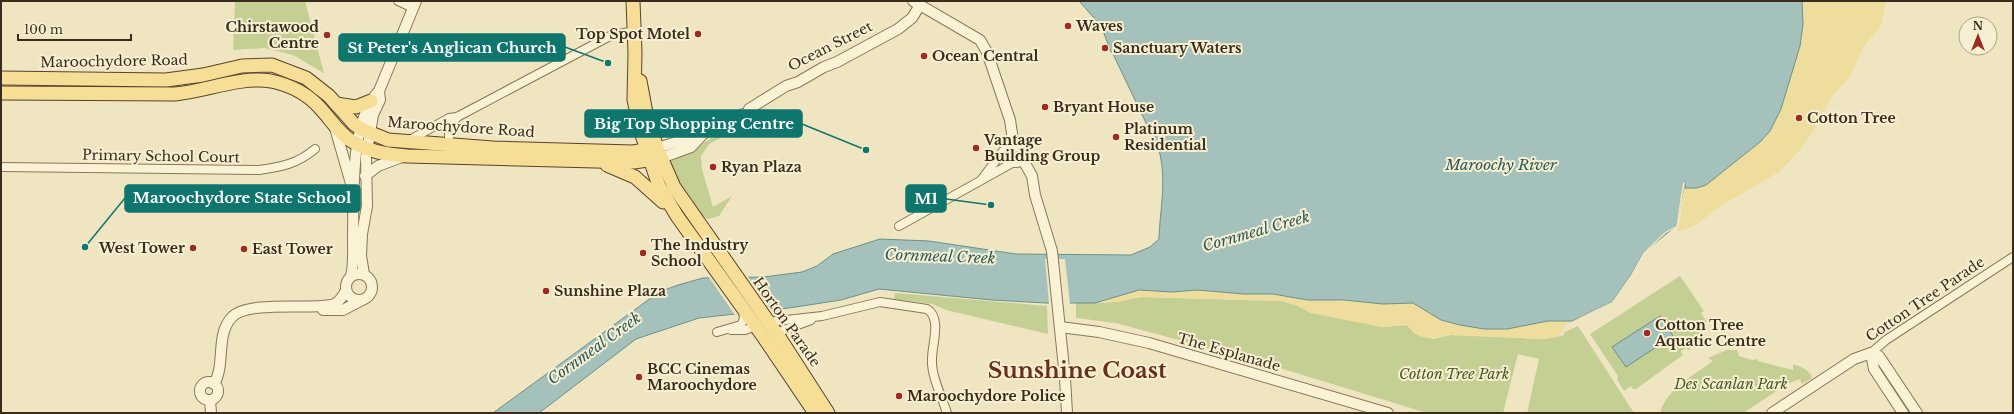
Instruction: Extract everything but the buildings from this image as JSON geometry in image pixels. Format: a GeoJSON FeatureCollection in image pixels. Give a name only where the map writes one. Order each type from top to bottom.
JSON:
{"type":"FeatureCollection","features":[{"type":"Feature","properties":{"kind":"main road"},"geometry":{"type":"LineString","coordinates":[[633,1],[635,53],[653,154]]}},
{"type":"Feature","properties":{"kind":"main road","name":"Maroochydore Road"},"geometry":{"type":"LineString","coordinates":[[1,78],[166,80],[203,75],[242,66],[267,65],[283,68],[306,78],[322,90],[348,118],[365,131],[388,140],[493,148],[653,154]]}},
{"type":"Feature","properties":{"kind":"main road","name":"Maroochydore Road"},"geometry":{"type":"LineString","coordinates":[[1,93],[175,94],[200,91],[240,82],[265,80],[288,86],[303,93],[316,104],[334,126],[362,147],[404,156],[588,161],[653,154]]}},
{"type":"Feature","properties":{"kind":"main road"},"geometry":{"type":"LineString","coordinates":[[336,104],[356,107],[371,102]]}},
{"type":"Feature","properties":{"kind":"main road","name":"Horton Parade"},"geometry":{"type":"LineString","coordinates":[[653,154],[659,186],[677,216],[744,312],[764,321],[815,413]]}},
{"type":"Feature","properties":{"kind":"main road","name":"Horton Parade"},"geometry":{"type":"LineString","coordinates":[[653,154],[764,321],[828,413]]}},
{"type":"Feature","properties":{"kind":"main road"},"geometry":{"type":"LineString","coordinates":[[588,161],[608,165],[635,177],[677,216]]}},
{"type":"Feature","properties":{"kind":"main road"},"geometry":{"type":"LineString","coordinates":[[702,252],[707,234]]}},
{"type":"Feature","properties":{"kind":"street"},"geometry":{"type":"LineString","coordinates":[[351,276],[354,195],[371,102],[379,91],[415,4],[398,1]]}},
{"type":"Feature","properties":{"kind":"street"},"geometry":{"type":"LineString","coordinates":[[916,3],[980,40],[987,52],[1010,120],[1012,147]]}},
{"type":"Feature","properties":{"kind":"street","name":"Ocean Street"},"geometry":{"type":"LineString","coordinates":[[653,154],[703,134],[746,111],[786,86],[798,82],[898,29],[912,18],[916,3]]}},
{"type":"Feature","properties":{"kind":"street"},"geometry":{"type":"LineString","coordinates":[[408,142],[449,118],[457,117],[610,36],[634,31]]}},
{"type":"Feature","properties":{"kind":"street"},"geometry":{"type":"LineString","coordinates":[[365,131],[380,100],[379,91]]}},
{"type":"Feature","properties":{"kind":"street"},"geometry":{"type":"LineString","coordinates":[[449,144],[449,129],[457,117]]}},
{"type":"Feature","properties":{"kind":"street"},"geometry":{"type":"LineString","coordinates":[[334,126],[340,142],[354,195]]}},
{"type":"Feature","properties":{"kind":"street"},"geometry":{"type":"LineString","coordinates":[[211,413],[210,400],[203,397],[201,390],[206,383],[214,384],[218,374],[224,330],[227,323],[235,314],[252,309],[305,308],[338,311],[351,307],[369,296],[372,288],[371,281],[364,274],[361,263],[362,234],[366,209],[362,147]]}},
{"type":"Feature","properties":{"kind":"street"},"geometry":{"type":"LineString","coordinates":[[899,226],[981,179],[991,176],[1018,160],[1024,151],[1012,147],[1003,151],[981,179]]}},
{"type":"Feature","properties":{"kind":"street","name":"Primary School Court"},"geometry":{"type":"LineString","coordinates":[[1,168],[259,170],[299,161],[315,149]]}},
{"type":"Feature","properties":{"kind":"street"},"geometry":{"type":"LineString","coordinates":[[365,176],[378,166],[404,156]]}},
{"type":"Feature","properties":{"kind":"street"},"geometry":{"type":"LineString","coordinates":[[1018,160],[1032,176],[1035,195],[1049,237],[1058,305],[1067,413]]}},
{"type":"Feature","properties":{"kind":"street","name":"Cotton Tree Parade"},"geometry":{"type":"LineString","coordinates":[[1772,413],[1854,359],[1871,353],[1886,340],[2013,257]]}},
{"type":"Feature","properties":{"kind":"street"},"geometry":{"type":"LineString","coordinates":[[305,308],[335,304],[346,291],[346,282],[351,276],[358,273],[364,274]]}},
{"type":"Feature","properties":{"kind":"street"},"geometry":{"type":"LineString","coordinates":[[346,291],[352,298],[362,300]]}},
{"type":"Feature","properties":{"kind":"street"},"geometry":{"type":"LineString","coordinates":[[726,329],[744,331],[764,321],[821,316],[880,302],[924,308],[931,312],[935,322],[932,368],[947,413]]}},
{"type":"Feature","properties":{"kind":"street"},"geometry":{"type":"LineString","coordinates":[[717,332],[740,325],[744,312]]}},
{"type":"Feature","properties":{"kind":"street"},"geometry":{"type":"LineString","coordinates":[[764,321],[821,316]]}},
{"type":"Feature","properties":{"kind":"street","name":"The Esplanade"},"geometry":{"type":"LineString","coordinates":[[1060,327],[1099,332],[1150,343],[1386,413]]}},
{"type":"Feature","properties":{"kind":"street"},"geometry":{"type":"LineString","coordinates":[[1871,353],[1874,369],[1903,413]]}},
{"type":"Feature","properties":{"kind":"street"},"geometry":{"type":"LineString","coordinates":[[1871,353],[1879,356],[1917,413]]}},
{"type":"Feature","properties":{"kind":"green space"},"geometry":{"type":"Polygon","coordinates":[[[235,1],[305,1],[324,73],[293,55],[265,48],[233,50],[235,1]]]}},
{"type":"Feature","properties":{"kind":"green space"},"geometry":{"type":"Polygon","coordinates":[[[743,120],[745,125],[709,144],[701,156],[702,169],[713,207],[732,196],[719,216],[708,219],[695,210],[680,186],[670,162],[743,120]]]}},
{"type":"Feature","properties":{"kind":"green space","name":"Cotton Tree Aquatic Centre"},"geometry":{"type":"Polygon","coordinates":[[[1680,276],[1704,311],[1701,313],[1707,322],[1701,327],[1703,330],[1701,332],[1705,338],[1688,350],[1686,348],[1681,351],[1683,355],[1636,389],[1633,389],[1631,386],[1624,391],[1617,379],[1618,376],[1590,334],[1680,276]]]}},
{"type":"Feature","properties":{"kind":"green space"},"geometry":{"type":"Polygon","coordinates":[[[895,293],[1047,306],[1048,334],[946,310],[932,304],[894,299],[895,293]]]}},
{"type":"Feature","properties":{"kind":"green space","name":"Cotton Tree Park"},"geometry":{"type":"Polygon","coordinates":[[[1141,297],[1281,301],[1296,305],[1311,313],[1382,327],[1407,325],[1415,334],[1433,339],[1451,335],[1543,339],[1558,337],[1560,335],[1562,337],[1565,332],[1578,326],[1634,413],[1527,413],[1539,359],[1518,354],[1503,413],[1427,413],[1267,364],[1116,323],[1076,318],[1076,302],[1104,303],[1141,297]]]}},
{"type":"Feature","properties":{"kind":"green space","name":"Des Scanlan Park"},"geometry":{"type":"Polygon","coordinates":[[[1727,350],[1737,350],[1739,356],[1752,360],[1757,359],[1758,361],[1793,370],[1793,364],[1807,371],[1812,378],[1802,384],[1800,379],[1789,383],[1743,413],[1660,413],[1668,396],[1689,377],[1713,361],[1708,358],[1727,350]]]}},
{"type":"Feature","properties":{"kind":"sand","name":"Cotton Tree"},"geometry":{"type":"Polygon","coordinates":[[[1802,1],[1886,1],[1881,25],[1862,49],[1851,75],[1832,96],[1816,127],[1800,150],[1779,172],[1714,210],[1697,224],[1687,229],[1677,231],[1685,188],[1706,185],[1760,142],[1770,131],[1781,109],[1800,46],[1802,1]]]}},
{"type":"Feature","properties":{"kind":"sand"},"geometry":{"type":"Polygon","coordinates":[[[1150,289],[1172,292],[1197,290],[1244,294],[1273,294],[1308,300],[1413,303],[1441,320],[1484,329],[1507,329],[1548,321],[1572,321],[1566,325],[1558,337],[1543,339],[1451,335],[1426,338],[1413,332],[1407,325],[1382,327],[1311,313],[1296,305],[1281,301],[1141,297],[1117,302],[1095,303],[1116,295],[1150,289]]]}},
{"type":"Feature","properties":{"kind":"water","name":"Maroochy River"},"geometry":{"type":"Polygon","coordinates":[[[1079,1],[1802,1],[1803,24],[1800,46],[1781,109],[1770,131],[1760,142],[1706,185],[1697,188],[1685,188],[1685,183],[1676,226],[1643,253],[1631,275],[1612,302],[1572,321],[1548,321],[1507,329],[1484,329],[1441,320],[1413,303],[1383,304],[1344,300],[1308,300],[1273,294],[1244,294],[1197,290],[1172,292],[1139,290],[1095,303],[1045,303],[992,300],[879,289],[841,300],[789,308],[699,318],[636,339],[539,413],[493,413],[659,292],[703,278],[764,277],[802,272],[817,266],[833,254],[880,239],[929,241],[1016,254],[1131,255],[1150,247],[1159,239],[1163,173],[1159,150],[1111,52],[1103,31],[1095,19],[1079,1]]]}},
{"type":"Feature","properties":{"kind":"water"},"geometry":{"type":"Polygon","coordinates":[[[1660,316],[1673,336],[1626,367],[1612,347],[1660,316]]]}},
{"type":"Feature","properties":{"kind":"pier"},"geometry":{"type":"Polygon","coordinates":[[[1683,183],[1685,183],[1677,227],[1666,233],[1648,250],[1626,288],[1614,303],[1570,322],[1612,302],[1631,275],[1643,253],[1665,232],[1676,226],[1683,183]]]}},
{"type":"Feature","properties":{"kind":"pier"},"geometry":{"type":"Polygon","coordinates":[[[1045,259],[1065,259],[1070,304],[1049,304],[1045,259]]]}},
{"type":"Feature","properties":{"kind":"pier"},"geometry":{"type":"Polygon","coordinates":[[[747,275],[771,311],[735,315],[708,276],[747,275]]]}},
{"type":"Feature","properties":{"kind":"place","name":"Waves"},"geometry":{"type":"Point","coordinates":[1068,26]}},
{"type":"Feature","properties":{"kind":"place","name":"Top Spot Motel"},"geometry":{"type":"Point","coordinates":[698,34]}},
{"type":"Feature","properties":{"kind":"place","name":"Chirstawood Centre"},"geometry":{"type":"Point","coordinates":[327,35]}},
{"type":"Feature","properties":{"kind":"place","name":"Sanctuary Waters"},"geometry":{"type":"Point","coordinates":[1105,48]}},
{"type":"Feature","properties":{"kind":"place","name":"Ocean Central"},"geometry":{"type":"Point","coordinates":[924,56]}},
{"type":"Feature","properties":{"kind":"place","name":"St Peter's Anglican Church"},"geometry":{"type":"Point","coordinates":[608,63]}},
{"type":"Feature","properties":{"kind":"place","name":"Bryant House"},"geometry":{"type":"Point","coordinates":[1045,107]}},
{"type":"Feature","properties":{"kind":"place","name":"Cotton Tree"},"geometry":{"type":"Point","coordinates":[1799,118]}},
{"type":"Feature","properties":{"kind":"place","name":"Platinum Residential"},"geometry":{"type":"Point","coordinates":[1116,137]}},
{"type":"Feature","properties":{"kind":"place","name":"Vantage Building Group"},"geometry":{"type":"Point","coordinates":[976,148]}},
{"type":"Feature","properties":{"kind":"place","name":"Big Top Shopping Centre"},"geometry":{"type":"Point","coordinates":[866,150]}},
{"type":"Feature","properties":{"kind":"place","name":"Ryan Plaza"},"geometry":{"type":"Point","coordinates":[713,167]}},
{"type":"Feature","properties":{"kind":"place","name":"M1"},"geometry":{"type":"Point","coordinates":[991,205]}},
{"type":"Feature","properties":{"kind":"place","name":"Maroochydore State School"},"geometry":{"type":"Point","coordinates":[85,247]}},
{"type":"Feature","properties":{"kind":"place","name":"West Tower"},"geometry":{"type":"Point","coordinates":[193,248]}},
{"type":"Feature","properties":{"kind":"place","name":"East Tower"},"geometry":{"type":"Point","coordinates":[244,249]}},
{"type":"Feature","properties":{"kind":"place","name":"The Industry School"},"geometry":{"type":"Point","coordinates":[643,253]}},
{"type":"Feature","properties":{"kind":"place","name":"Sunshine Plaza"},"geometry":{"type":"Point","coordinates":[546,291]}},
{"type":"Feature","properties":{"kind":"place","name":"Cotton Tree Aquatic Centre"},"geometry":{"type":"Point","coordinates":[1647,333]}},
{"type":"Feature","properties":{"kind":"place","name":"BCC Cinemas Maroochydore"},"geometry":{"type":"Point","coordinates":[639,377]}},
{"type":"Feature","properties":{"kind":"place","name":"Maroochydore Police"},"geometry":{"type":"Point","coordinates":[899,396]}},
{"type":"Feature","properties":{"kind":"district","name":"Sunshine Coast"},"geometry":{"type":"Point","coordinates":[1077,370]}},
{"type":"Feature","properties":{"kind":"water label","name":"Cornmeal Creek"},"geometry":{"type":"Point","coordinates":[1256,231]}},
{"type":"Feature","properties":{"kind":"water label","name":"Cornmeal Creek"},"geometry":{"type":"Point","coordinates":[940,256]}},
{"type":"Feature","properties":{"kind":"water label","name":"Cornmeal Creek"},"geometry":{"type":"Point","coordinates":[594,348]}}]}
